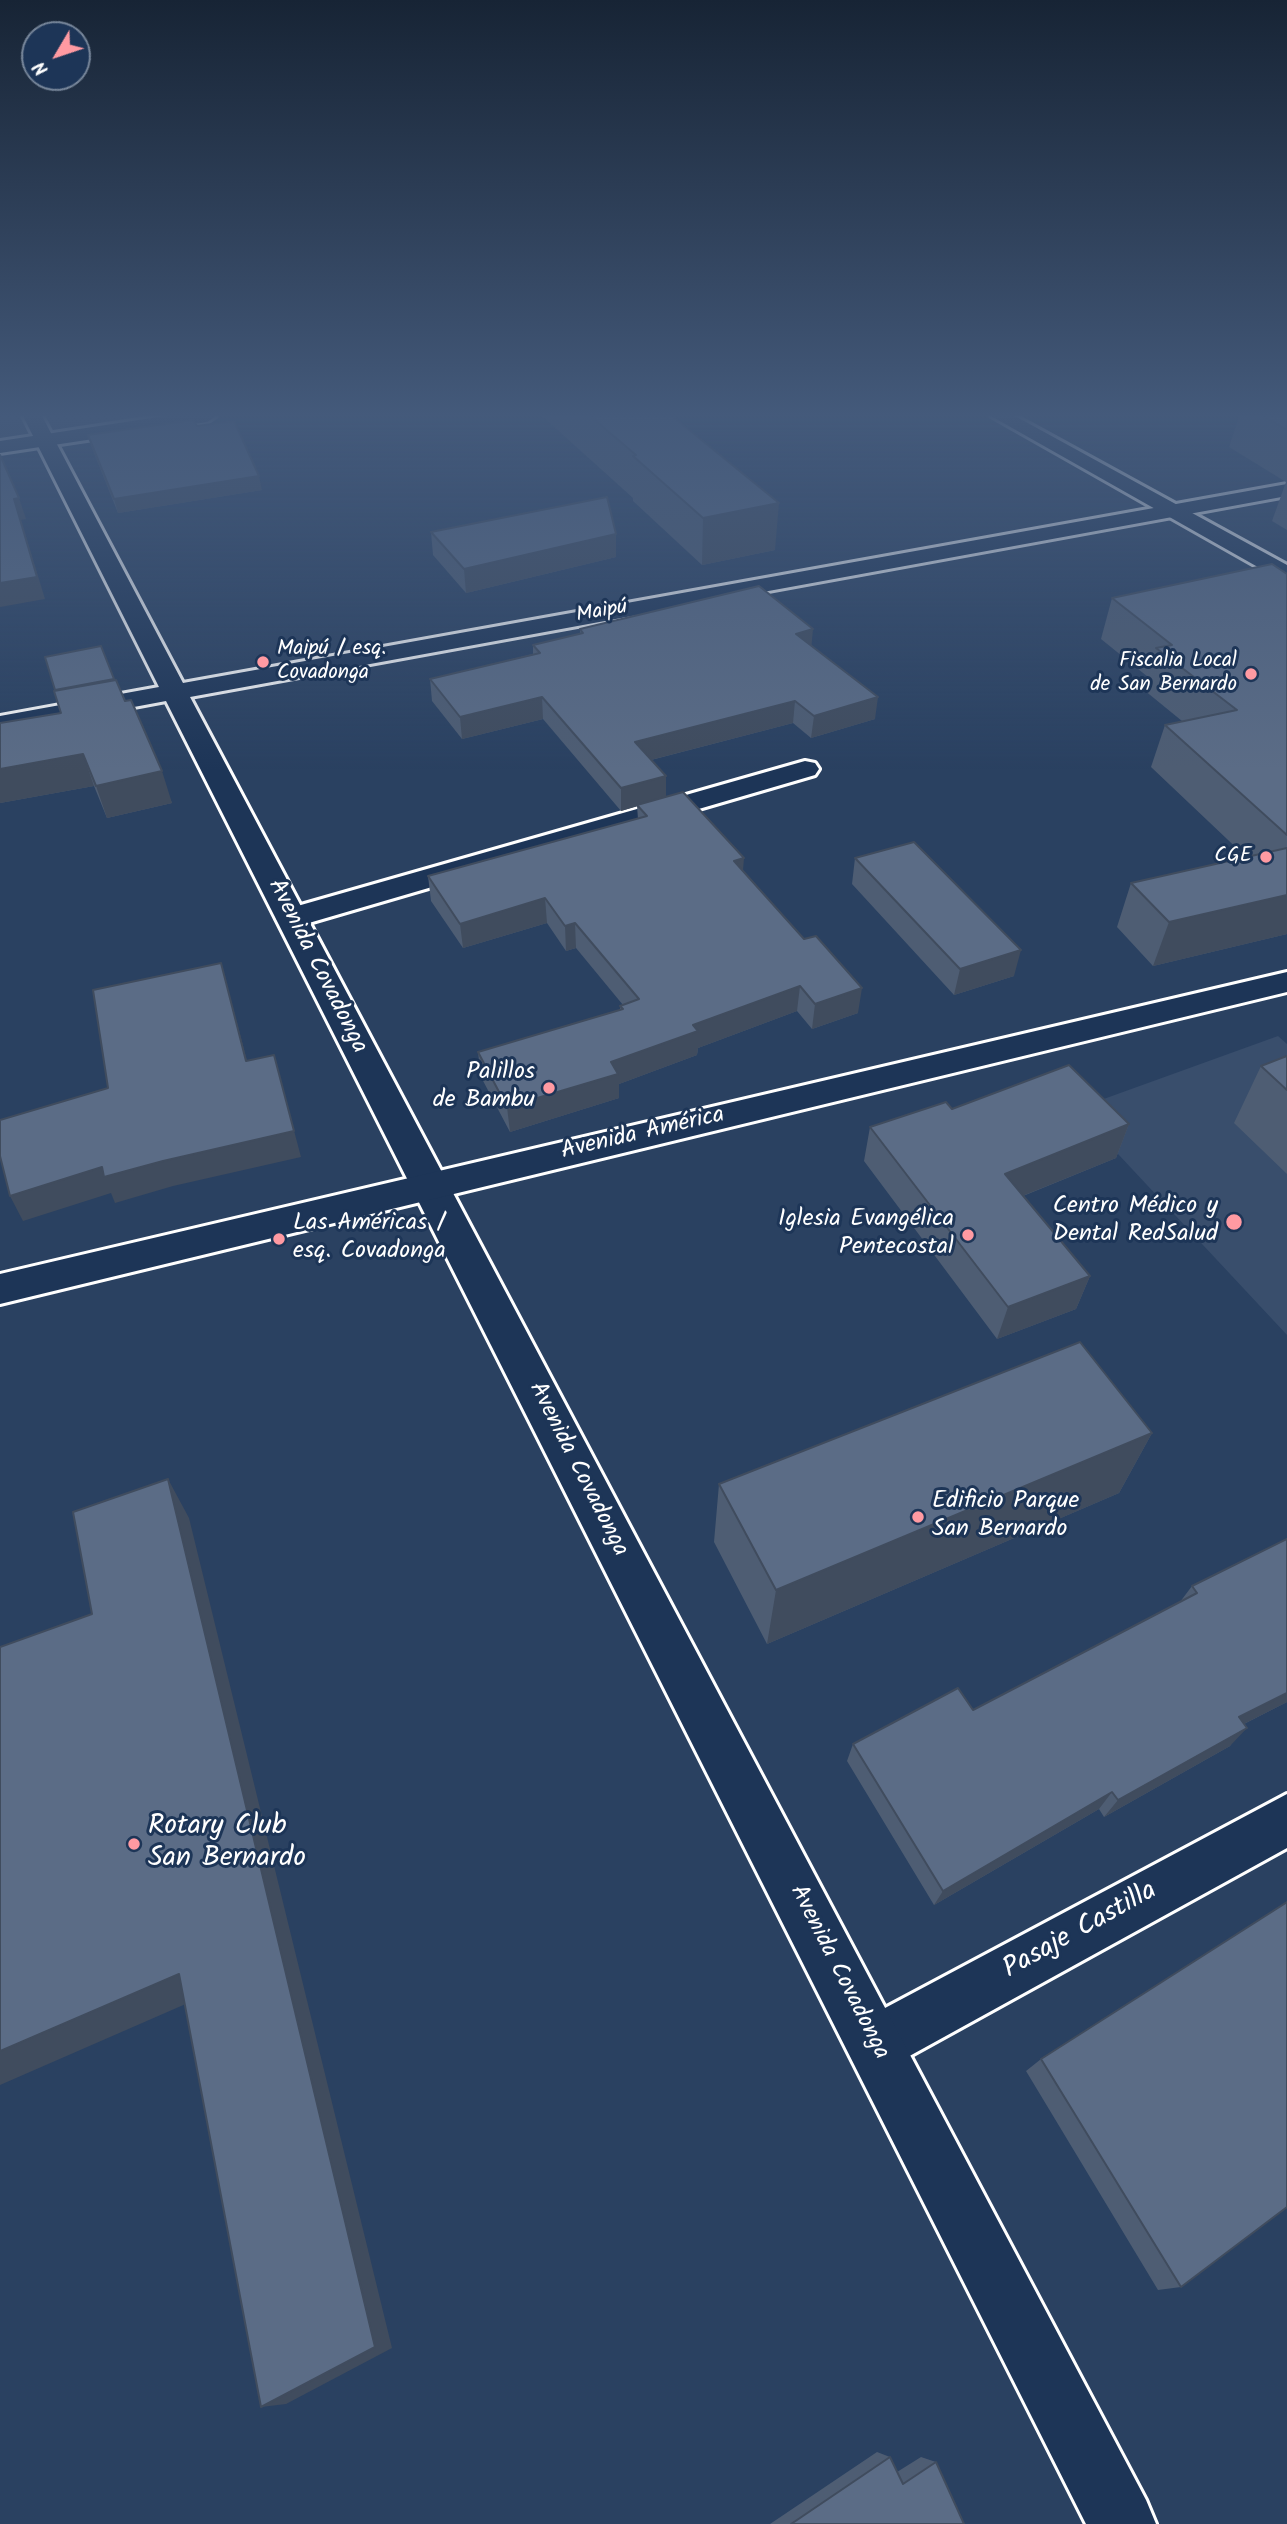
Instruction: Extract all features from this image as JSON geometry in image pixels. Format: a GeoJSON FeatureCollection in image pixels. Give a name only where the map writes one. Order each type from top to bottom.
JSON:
{"type":"FeatureCollection","features":[{"type":"Feature","properties":{"kind":"street","name":"Avenida Covadonga"},"geometry":{"type":"LineString","coordinates":[[92,534],[1122,2524]]}},
{"type":"Feature","properties":{"kind":"street","name":"Maipú"},"geometry":{"type":"LineString","coordinates":[[0,724],[1040,534]]}},
{"type":"Feature","properties":{"kind":"street"},"geometry":{"type":"LineString","coordinates":[[1213,534],[1287,574]]}},
{"type":"Feature","properties":{"kind":"street"},"geometry":{"type":"LineString","coordinates":[[291,918],[805,769]]}},
{"type":"Feature","properties":{"kind":"street","name":"Avenida América"},"geometry":{"type":"LineString","coordinates":[[0,1289],[1287,982]]}},
{"type":"Feature","properties":{"kind":"street","name":"Pasaje Castilla"},"geometry":{"type":"LineString","coordinates":[[875,2045],[1287,1820]]}},
{"type":"Feature","properties":{"kind":"shaded area","name":"Centro Médico y Dental RedSalud"},"geometry":{"type":"Polygon","coordinates":[[[1278,1036],[1287,1044],[1287,1335],[1076,1109],[1278,1036]]]}},
{"type":"Feature","properties":{"kind":"building"},"geometry":{"type":"Polygon","coordinates":[[[0,534],[24,534],[37,577],[0,583],[0,534]]]}},
{"type":"Feature","properties":{"kind":"building"},"geometry":{"type":"Polygon","coordinates":[[[433,534],[616,534],[464,569],[433,534]]]}},
{"type":"Feature","properties":{"kind":"building"},"geometry":{"type":"Polygon","coordinates":[[[1272,564],[1287,574],[1287,835],[1165,725],[1237,710],[1156,648],[1172,645],[1112,598],[1272,564]]]}},
{"type":"Feature","properties":{"kind":"building"},"geometry":{"type":"Polygon","coordinates":[[[759,586],[813,629],[796,634],[878,697],[814,716],[795,701],[635,742],[666,776],[621,788],[542,697],[460,717],[430,679],[540,653],[533,645],[583,633],[580,629],[759,586]]]}},
{"type":"Feature","properties":{"kind":"building"},"geometry":{"type":"Polygon","coordinates":[[[101,646],[114,679],[55,690],[45,657],[101,646]]]}},
{"type":"Feature","properties":{"kind":"building"},"geometry":{"type":"Polygon","coordinates":[[[116,680],[125,701],[131,700],[162,771],[96,786],[83,754],[0,769],[0,723],[61,713],[54,691],[116,680]]]}},
{"type":"Feature","properties":{"kind":"building"},"geometry":{"type":"Polygon","coordinates":[[[683,792],[744,858],[734,861],[804,939],[816,936],[862,988],[815,1004],[800,986],[693,1025],[698,1031],[611,1062],[618,1074],[507,1107],[478,1052],[623,1009],[620,1006],[639,999],[575,923],[565,926],[545,898],[460,924],[428,876],[647,816],[637,805],[683,792]]]}},
{"type":"Feature","properties":{"kind":"building"},"geometry":{"type":"Polygon","coordinates":[[[914,842],[1021,950],[960,969],[855,858],[914,842]]]}},
{"type":"Feature","properties":{"kind":"building"},"geometry":{"type":"Polygon","coordinates":[[[1287,848],[1287,895],[1169,922],[1131,883],[1287,848]]]}},
{"type":"Feature","properties":{"kind":"building"},"geometry":{"type":"Polygon","coordinates":[[[221,963],[246,1061],[274,1055],[294,1131],[104,1177],[102,1167],[10,1196],[0,1156],[0,1120],[108,1088],[93,990],[221,963]]]}},
{"type":"Feature","properties":{"kind":"building"},"geometry":{"type":"Polygon","coordinates":[[[1287,1056],[1287,1090],[1261,1066],[1287,1056]]]}},
{"type":"Feature","properties":{"kind":"building"},"geometry":{"type":"Polygon","coordinates":[[[1069,1065],[1129,1124],[1005,1174],[1090,1276],[1008,1307],[870,1127],[946,1102],[952,1109],[1069,1065]]]}},
{"type":"Feature","properties":{"kind":"building"},"geometry":{"type":"Polygon","coordinates":[[[1080,1342],[1152,1433],[776,1590],[719,1484],[1080,1342]]]}},
{"type":"Feature","properties":{"kind":"building","name":"Rotary Club San Bernardo"},"geometry":{"type":"Polygon","coordinates":[[[168,1479],[375,2347],[261,2407],[179,1974],[0,2051],[0,1647],[92,1614],[73,1512],[168,1479]]]}},
{"type":"Feature","properties":{"kind":"building"},"geometry":{"type":"Polygon","coordinates":[[[1287,1539],[1287,1693],[1239,1717],[1247,1728],[1118,1800],[1112,1792],[943,1891],[853,1744],[958,1688],[973,1710],[1197,1593],[1192,1586],[1287,1539]]]}},
{"type":"Feature","properties":{"kind":"building"},"geometry":{"type":"Polygon","coordinates":[[[1287,1902],[1287,2207],[1181,2287],[1041,2059],[1287,1902]]]}},
{"type":"Feature","properties":{"kind":"building"},"geometry":{"type":"Polygon","coordinates":[[[890,2457],[903,2484],[936,2462],[964,2524],[791,2524],[890,2457]]]}},
{"type":"Feature","properties":{"kind":"place","name":"Maipú / esq. Covadonga"},"geometry":{"type":"Point","coordinates":[263,662]}},
{"type":"Feature","properties":{"kind":"place","name":"Fiscalia Local de San Bernardo"},"geometry":{"type":"Point","coordinates":[1251,674]}},
{"type":"Feature","properties":{"kind":"place","name":"CGE"},"geometry":{"type":"Point","coordinates":[1266,857]}},
{"type":"Feature","properties":{"kind":"place","name":"Palillos de Bambu"},"geometry":{"type":"Point","coordinates":[549,1088]}},
{"type":"Feature","properties":{"kind":"place","name":"Centro Médico y Dental RedSalud"},"geometry":{"type":"Point","coordinates":[1234,1222]}},
{"type":"Feature","properties":{"kind":"place","name":"Iglesia Evangélica Pentecostal"},"geometry":{"type":"Point","coordinates":[968,1235]}},
{"type":"Feature","properties":{"kind":"place","name":"Las Américas / esq. Covadonga"},"geometry":{"type":"Point","coordinates":[279,1239]}},
{"type":"Feature","properties":{"kind":"place","name":"Edificio Parque San Bernardo"},"geometry":{"type":"Point","coordinates":[918,1517]}},
{"type":"Feature","properties":{"kind":"place","name":"Rotary Club San Bernardo"},"geometry":{"type":"Point","coordinates":[134,1844]}}]}
